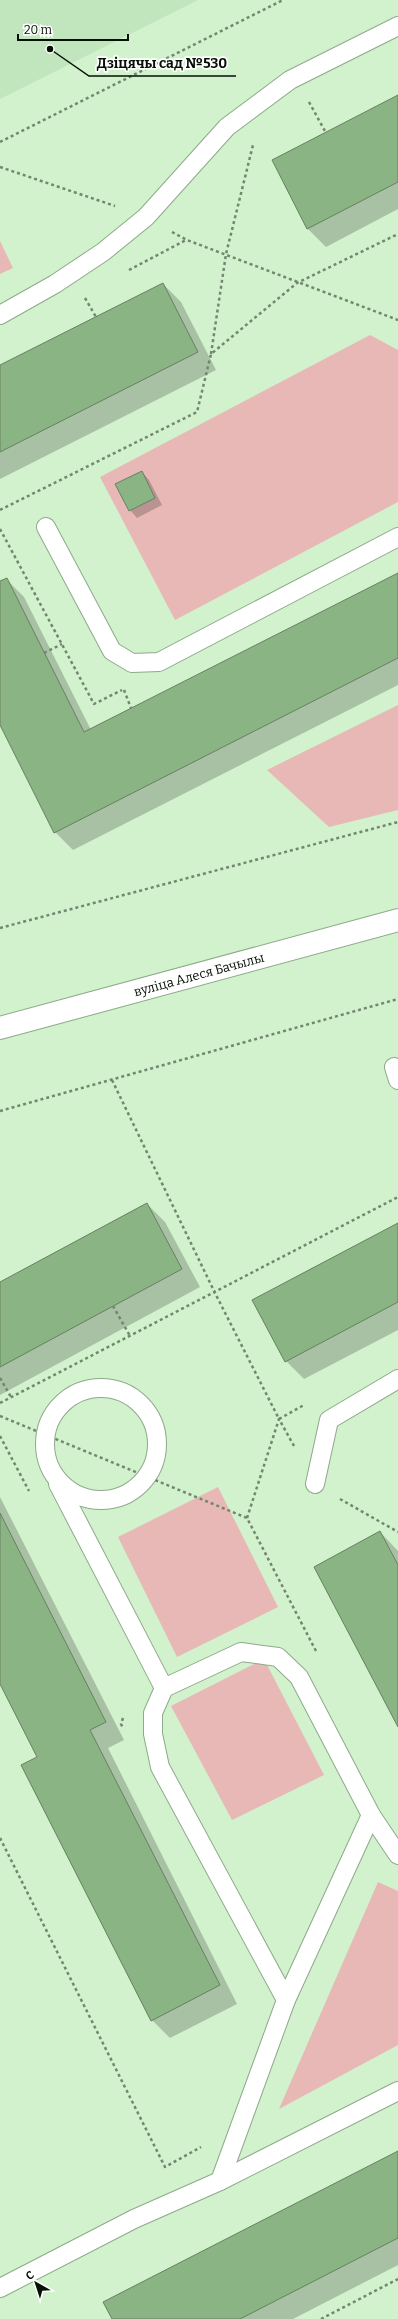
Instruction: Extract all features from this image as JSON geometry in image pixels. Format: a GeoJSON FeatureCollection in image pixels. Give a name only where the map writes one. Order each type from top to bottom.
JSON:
{"type":"FeatureCollection","features":[{"type":"Feature","properties":{"kind":"street","name":"вуліца Алеся Бачылы"},"geometry":{"type":"LineString","coordinates":[[0,1028],[398,920]]}},
{"type":"Feature","properties":{"kind":"lane"},"geometry":{"type":"LineString","coordinates":[[0,315],[55,284],[103,252],[146,217],[227,127],[290,80],[398,26]]}},
{"type":"Feature","properties":{"kind":"lane"},"geometry":{"type":"LineString","coordinates":[[46,527],[112,651],[132,663],[159,662],[398,537]]}},
{"type":"Feature","properties":{"kind":"lane"},"geometry":{"type":"LineString","coordinates":[[315,1484],[329,1420],[398,1379]]}},
{"type":"Feature","properties":{"kind":"lane"},"geometry":{"type":"LineString","coordinates":[[49,1466],[59,1482],[73,1493],[90,1500],[108,1500],[126,1495],[140,1484],[152,1470],[157,1452],[157,1434],[151,1417],[140,1403],[124,1393],[105,1388],[86,1390],[69,1398],[56,1412],[47,1429],[45,1448],[49,1466],[164,1688]]}},
{"type":"Feature","properties":{"kind":"lane"},"geometry":{"type":"LineString","coordinates":[[286,2000],[160,1767],[153,1734],[153,1713],[164,1688],[241,1652],[278,1657],[299,1676],[371,1815],[398,1855]]}},
{"type":"Feature","properties":{"kind":"lane"},"geometry":{"type":"LineString","coordinates":[[220,2181],[286,2000],[371,1815]]}},
{"type":"Feature","properties":{"kind":"lane"},"geometry":{"type":"LineString","coordinates":[[0,2288],[134,2219],[220,2181],[398,2091]]}},
{"type":"Feature","properties":{"kind":"path"},"geometry":{"type":"LineString","coordinates":[[0,142],[276,1],[283,0]]}},
{"type":"Feature","properties":{"kind":"path"},"geometry":{"type":"LineString","coordinates":[[305,96],[326,132]]}},
{"type":"Feature","properties":{"kind":"path"},"geometry":{"type":"LineString","coordinates":[[0,510],[197,412],[211,354],[226,254],[254,140]]}},
{"type":"Feature","properties":{"kind":"path"},"geometry":{"type":"LineString","coordinates":[[0,167],[146,217],[187,240],[398,320]]}},
{"type":"Feature","properties":{"kind":"path"},"geometry":{"type":"LineString","coordinates":[[211,354],[298,283],[398,234]]}},
{"type":"Feature","properties":{"kind":"path"},"geometry":{"type":"LineString","coordinates":[[82,294],[96,317]]}},
{"type":"Feature","properties":{"kind":"path"},"geometry":{"type":"LineString","coordinates":[[44,653],[62,644]]}},
{"type":"Feature","properties":{"kind":"path"},"geometry":{"type":"LineString","coordinates":[[123,689],[131,708]]}},
{"type":"Feature","properties":{"kind":"path"},"geometry":{"type":"LineString","coordinates":[[0,928],[398,822]]}},
{"type":"Feature","properties":{"kind":"path"},"geometry":{"type":"LineString","coordinates":[[0,1112],[398,999]]}},
{"type":"Feature","properties":{"kind":"path"},"geometry":{"type":"LineString","coordinates":[[112,1080],[215,1293],[279,1418],[307,1404]]}},
{"type":"Feature","properties":{"kind":"path"},"geometry":{"type":"LineString","coordinates":[[0,1403],[398,1197]]}},
{"type":"Feature","properties":{"kind":"path"},"geometry":{"type":"LineString","coordinates":[[113,1306],[130,1336]]}},
{"type":"Feature","properties":{"kind":"path"},"geometry":{"type":"LineString","coordinates":[[0,1378],[11,1397]]}},
{"type":"Feature","properties":{"kind":"path"},"geometry":{"type":"LineString","coordinates":[[0,1416],[247,1518],[321,1659]]}},
{"type":"Feature","properties":{"kind":"path"},"geometry":{"type":"LineString","coordinates":[[0,1436],[29,1492]]}},
{"type":"Feature","properties":{"kind":"path"},"geometry":{"type":"LineString","coordinates":[[124,1731],[121,1724],[125,1710]]}},
{"type":"Feature","properties":{"kind":"path"},"geometry":{"type":"LineString","coordinates":[[0,1838],[164,2167],[201,2146]]}},
{"type":"Feature","properties":{"kind":"path"},"geometry":{"type":"LineString","coordinates":[[321,2319],[398,2279]]}},
{"type":"Feature","properties":{"kind":"shaded area"},"geometry":{"type":"Polygon","coordinates":[[[0,0],[198,0],[0,99],[0,0]]]}},
{"type":"Feature","properties":{"kind":"shaded area"},"geometry":{"type":"Polygon","coordinates":[[[0,241],[13,268],[0,274],[0,241]]]}},
{"type":"Feature","properties":{"kind":"shaded area"},"geometry":{"type":"Polygon","coordinates":[[[370,335],[398,350],[398,502],[175,620],[100,477],[370,335]]]}},
{"type":"Feature","properties":{"kind":"shaded area"},"geometry":{"type":"Polygon","coordinates":[[[398,705],[398,810],[329,827],[267,770],[398,705]]]}},
{"type":"Feature","properties":{"kind":"shaded area"},"geometry":{"type":"Polygon","coordinates":[[[218,1487],[278,1607],[177,1657],[118,1537],[218,1487]]]}},
{"type":"Feature","properties":{"kind":"shaded area"},"geometry":{"type":"Polygon","coordinates":[[[264,1659],[324,1775],[232,1820],[171,1706],[264,1659]]]}},
{"type":"Feature","properties":{"kind":"shaded area"},"geometry":{"type":"Polygon","coordinates":[[[378,1882],[398,1891],[398,2045],[279,2109],[378,1882]]]}},
{"type":"Feature","properties":{"kind":"building"},"geometry":{"type":"Polygon","coordinates":[[[398,95],[398,182],[307,229],[272,160],[398,95]]]}},
{"type":"Feature","properties":{"kind":"building"},"geometry":{"type":"Polygon","coordinates":[[[163,283],[198,352],[0,452],[0,365],[163,283]]]}},
{"type":"Feature","properties":{"kind":"building"},"geometry":{"type":"Polygon","coordinates":[[[142,471],[155,498],[129,511],[115,484],[142,471]]]}},
{"type":"Feature","properties":{"kind":"building"},"geometry":{"type":"Polygon","coordinates":[[[398,573],[398,658],[54,833],[0,725],[0,581],[7,578],[84,732],[398,573]]]}},
{"type":"Feature","properties":{"kind":"building"},"geometry":{"type":"Polygon","coordinates":[[[147,1203],[182,1269],[0,1367],[0,1282],[147,1203]]]}},
{"type":"Feature","properties":{"kind":"building"},"geometry":{"type":"Polygon","coordinates":[[[398,1223],[398,1302],[285,1362],[252,1300],[398,1223]]]}},
{"type":"Feature","properties":{"kind":"building"},"geometry":{"type":"Polygon","coordinates":[[[0,1513],[106,1722],[90,1730],[220,1985],[151,2021],[21,1765],[37,1757],[0,1684],[0,1513]]]}},
{"type":"Feature","properties":{"kind":"building"},"geometry":{"type":"Polygon","coordinates":[[[380,1531],[398,1565],[398,1727],[314,1567],[380,1531]]]}},
{"type":"Feature","properties":{"kind":"building"},"geometry":{"type":"Polygon","coordinates":[[[398,2151],[398,2238],[240,2319],[112,2319],[103,2302],[398,2151]]]}},
{"type":"Feature","properties":{"kind":"place","name":"Дзіцячы сад №530"},"geometry":{"type":"Point","coordinates":[50,49]}}]}
